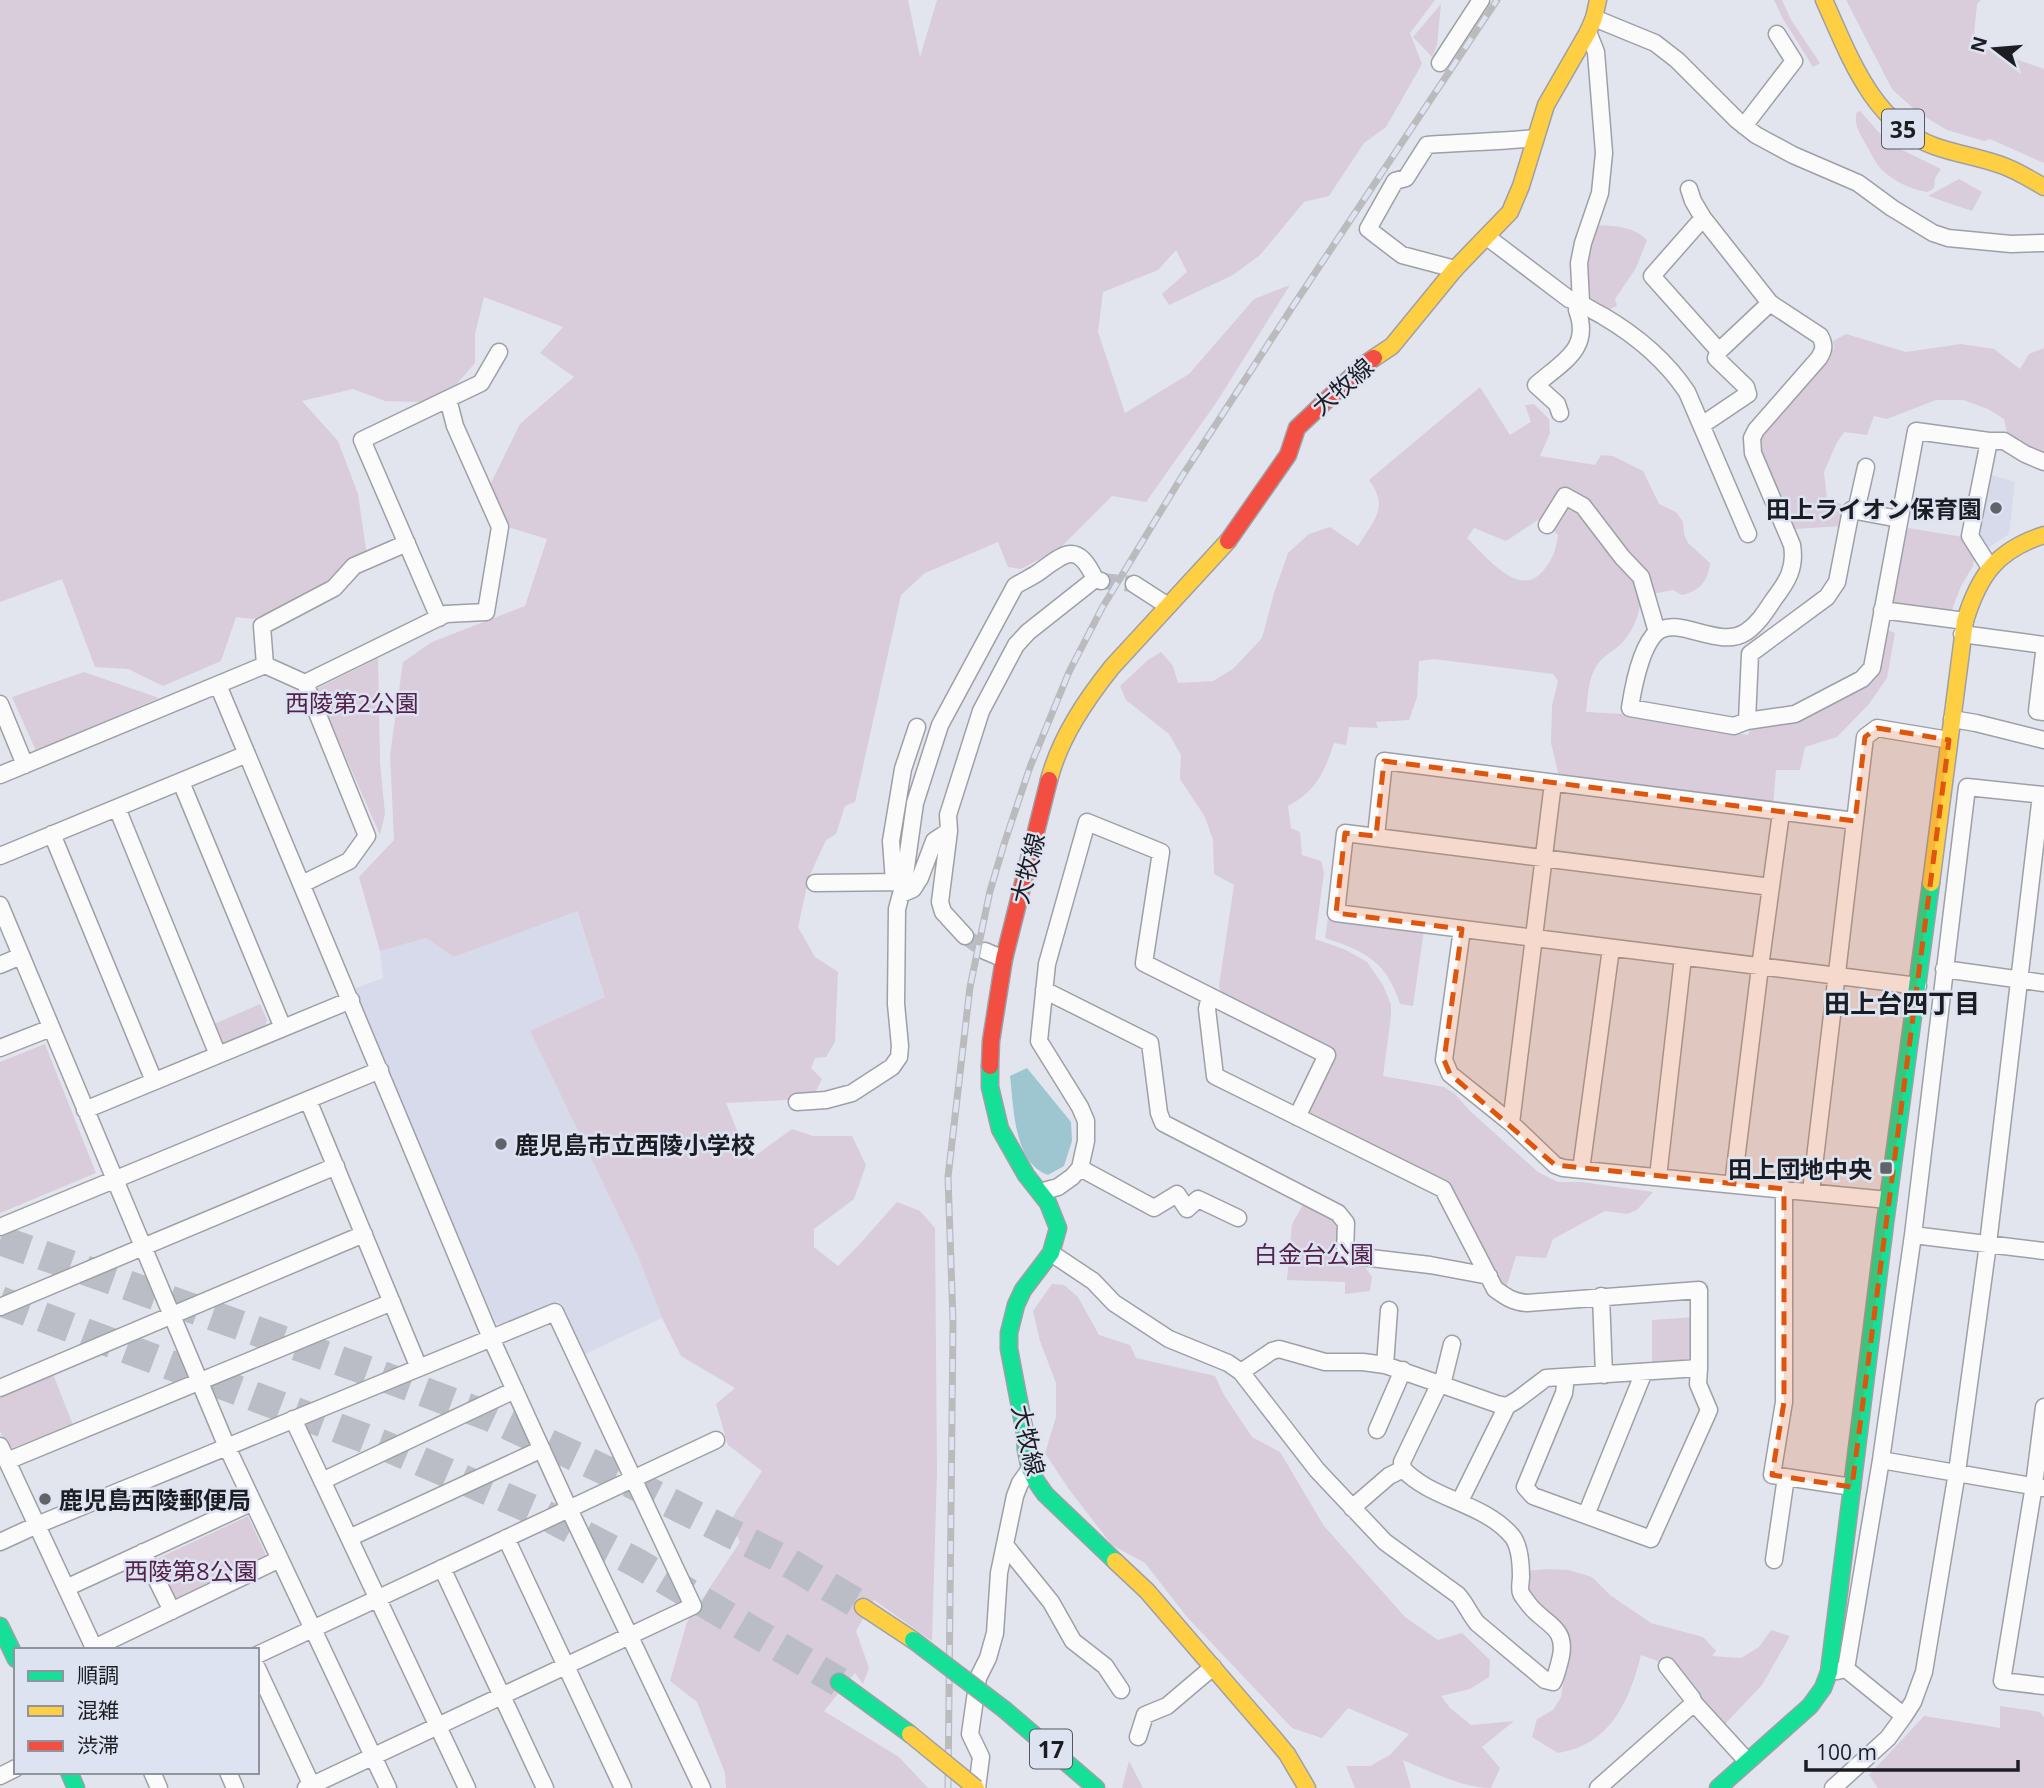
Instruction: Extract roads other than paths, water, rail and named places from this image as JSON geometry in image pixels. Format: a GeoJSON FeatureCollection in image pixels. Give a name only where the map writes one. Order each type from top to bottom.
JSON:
{"type":"FeatureCollection","features":[{"type":"Feature","properties":{"kind":"main road","name":"大牧線"},"geometry":{"type":"LineString","coordinates":[[1307,1788],[1287,1754],[1213,1667],[1130,1574],[1045,1494],[1030,1469],[1009,1349],[1009,1333],[1023,1290],[1051,1253],[1058,1228],[1054,1215],[1040,1192],[1007,1145],[993,1109],[989,1065],[1004,959],[1047,787],[1064,738],[1096,687],[1227,543],[1288,455],[1301,423],[1365,364],[1392,346],[1455,269],[1510,212],[1517,199],[1546,105],[1591,25],[1598,0]]}},
{"type":"Feature","properties":{"kind":"main road","name":"35"},"geometry":{"type":"LineString","coordinates":[[1824,0],[1861,79],[1887,115],[1904,130],[1945,150],[2004,166],[2044,187]]}},
{"type":"Feature","properties":{"kind":"main road"},"geometry":{"type":"LineString","coordinates":[[1718,1788],[1810,1706],[1838,1671],[1852,1487],[1963,628],[1973,592],[1989,566],[2016,545],[2044,535]]}},
{"type":"Feature","properties":{"kind":"main road","name":"17"},"geometry":{"type":"LineString","coordinates":[[863,1607],[1005,1710],[1096,1788]]}},
{"type":"Feature","properties":{"kind":"main road"},"geometry":{"type":"LineString","coordinates":[[0,1626],[14,1655]]}},
{"type":"Feature","properties":{"kind":"main road"},"geometry":{"type":"LineString","coordinates":[[839,1682],[910,1734],[976,1788]]}},
{"type":"Feature","properties":{"kind":"street"},"geometry":{"type":"LineString","coordinates":[[1440,63],[1481,0]]}},
{"type":"Feature","properties":{"kind":"street"},"geometry":{"type":"LineString","coordinates":[[1560,413],[1557,404],[1536,385],[1573,352],[1583,333],[1577,310],[1581,302],[1579,262],[1601,193],[1604,153],[1596,52],[1591,25],[1623,29],[1655,43],[1677,60],[1744,126],[1773,145],[1858,183],[1933,233],[1948,238],[2011,244],[2044,243]]}},
{"type":"Feature","properties":{"kind":"street"},"geometry":{"type":"LineString","coordinates":[[1744,126],[1794,61],[1777,34]]}},
{"type":"Feature","properties":{"kind":"street"},"geometry":{"type":"LineString","coordinates":[[1455,269],[1402,255],[1368,229],[1395,181],[1406,178],[1427,145],[1535,138]]}},
{"type":"Feature","properties":{"kind":"street"},"geometry":{"type":"LineString","coordinates":[[1689,189],[1703,218],[1770,303],[1820,335],[1824,350],[1766,416],[1752,438],[1753,453],[1793,545],[1793,570],[1787,582],[1755,625],[1737,637],[1723,638],[1666,627],[1657,632],[1642,659],[1630,708],[1734,726],[1795,714],[1862,679],[1872,668],[1916,431],[2004,441],[2044,462]]}},
{"type":"Feature","properties":{"kind":"street"},"geometry":{"type":"LineString","coordinates":[[1703,218],[1652,276],[1719,351]]}},
{"type":"Feature","properties":{"kind":"street"},"geometry":{"type":"LineString","coordinates":[[1487,237],[1569,299],[1581,302],[1645,344],[1674,373],[1687,391],[1748,534]]}},
{"type":"Feature","properties":{"kind":"street"},"geometry":{"type":"LineString","coordinates":[[1702,425],[1748,394],[1746,387],[1716,358],[1719,351],[1770,303]]}},
{"type":"Feature","properties":{"kind":"street"},"geometry":{"type":"LineString","coordinates":[[439,618],[362,440],[481,383],[499,352]]}},
{"type":"Feature","properties":{"kind":"street"},"geometry":{"type":"LineString","coordinates":[[305,683],[446,614],[486,612],[499,527],[455,426],[448,399]]}},
{"type":"Feature","properties":{"kind":"street"},"geometry":{"type":"LineString","coordinates":[[1989,441],[1970,536],[1989,566]]}},
{"type":"Feature","properties":{"kind":"street"},"geometry":{"type":"LineString","coordinates":[[1856,511],[1866,467]]}},
{"type":"Feature","properties":{"kind":"street"},"geometry":{"type":"LineString","coordinates":[[1548,525],[1565,496],[1583,506],[1641,578],[1657,632]]}},
{"type":"Feature","properties":{"kind":"street"},"geometry":{"type":"LineString","coordinates":[[1747,722],[1751,654],[1833,590],[1837,582],[1851,510],[1899,519]]}},
{"type":"Feature","properties":{"kind":"street"},"geometry":{"type":"LineString","coordinates":[[265,666],[262,626],[334,588],[354,566],[407,544]]}},
{"type":"Feature","properties":{"kind":"street"},"geometry":{"type":"LineString","coordinates":[[797,1102],[840,1098],[852,1093],[892,1067],[899,1057],[896,1004],[897,909],[915,803],[940,725],[1015,586],[1037,574],[1060,555],[1070,553],[1077,555],[1098,580],[1028,632],[1016,645],[981,711],[948,815],[949,831],[940,902],[943,912],[965,936]]}},
{"type":"Feature","properties":{"kind":"street"},"geometry":{"type":"LineString","coordinates":[[1134,584],[1168,606]]}},
{"type":"Feature","properties":{"kind":"street"},"geometry":{"type":"LineString","coordinates":[[1882,610],[2044,645]]}},
{"type":"Feature","properties":{"kind":"street"},"geometry":{"type":"LineString","coordinates":[[2044,653],[2037,711],[2044,712]]}},
{"type":"Feature","properties":{"kind":"street"},"geometry":{"type":"LineString","coordinates":[[0,775],[265,666],[305,683],[367,835],[349,861],[302,884]]}},
{"type":"Feature","properties":{"kind":"street"},"geometry":{"type":"LineString","coordinates":[[218,685],[491,1338],[702,1788]]}},
{"type":"Feature","properties":{"kind":"street"},"geometry":{"type":"LineString","coordinates":[[0,704],[26,765]]}},
{"type":"Feature","properties":{"kind":"street"},"geometry":{"type":"LineString","coordinates":[[1952,719],[2044,740]]}},
{"type":"Feature","properties":{"kind":"street"},"geometry":{"type":"LineString","coordinates":[[900,886],[891,841],[903,769],[917,727]]}},
{"type":"Feature","properties":{"kind":"street"},"geometry":{"type":"LineString","coordinates":[[1811,1192],[1865,737],[1877,727],[1949,740]]}},
{"type":"Feature","properties":{"kind":"street"},"geometry":{"type":"LineString","coordinates":[[0,856],[247,754]]}},
{"type":"Feature","properties":{"kind":"street"},"geometry":{"type":"LineString","coordinates":[[1376,836],[1384,761],[1855,821]]}},
{"type":"Feature","properties":{"kind":"street"},"geometry":{"type":"LineString","coordinates":[[181,782],[283,1028]]}},
{"type":"Feature","properties":{"kind":"street"},"geometry":{"type":"LineString","coordinates":[[1511,1123],[1553,783]]}},
{"type":"Feature","properties":{"kind":"street"},"geometry":{"type":"LineString","coordinates":[[1833,1788],[1888,1738],[1904,1716],[1913,1702],[1924,1672],[1988,1244],[2043,795],[1967,787],[1913,1235],[1881,1460],[1838,1671],[1904,1716]]}},
{"type":"Feature","properties":{"kind":"street"},"geometry":{"type":"LineString","coordinates":[[117,808],[218,1055]]}},
{"type":"Feature","properties":{"kind":"street"},"geometry":{"type":"LineString","coordinates":[[1733,1185],[1781,813]]}},
{"type":"Feature","properties":{"kind":"street"},"geometry":{"type":"LineString","coordinates":[[1040,1192],[1058,1187],[1072,1177],[1080,1167],[1086,1140],[1086,1121],[1067,1084],[1039,1041],[1047,964],[1087,821],[1161,852],[1144,963],[1327,1055],[1297,1117]]}},
{"type":"Feature","properties":{"kind":"street"},"geometry":{"type":"LineString","coordinates":[[815,883],[900,886],[913,889],[934,841],[949,831]]}},
{"type":"Feature","properties":{"kind":"street"},"geometry":{"type":"LineString","coordinates":[[1771,887],[1345,833],[1336,912],[1918,986]]}},
{"type":"Feature","properties":{"kind":"street"},"geometry":{"type":"LineString","coordinates":[[52,834],[154,1081]]}},
{"type":"Feature","properties":{"kind":"street"},"geometry":{"type":"LineString","coordinates":[[0,905],[227,1447],[388,1788]]}},
{"type":"Feature","properties":{"kind":"street"},"geometry":{"type":"LineString","coordinates":[[1462,929],[1444,1060],[1450,1074],[1511,1123],[1555,1165],[1581,1170],[1888,1199]]}},
{"type":"Feature","properties":{"kind":"street"},"geometry":{"type":"LineString","coordinates":[[1581,1170],[1611,948]]}},
{"type":"Feature","properties":{"kind":"street"},"geometry":{"type":"LineString","coordinates":[[985,951],[1004,959]]}},
{"type":"Feature","properties":{"kind":"street"},"geometry":{"type":"LineString","coordinates":[[0,965],[21,956]]}},
{"type":"Feature","properties":{"kind":"street"},"geometry":{"type":"LineString","coordinates":[[1658,1177],[1684,957]]}},
{"type":"Feature","properties":{"kind":"street"},"geometry":{"type":"LineString","coordinates":[[1944,969],[2044,983]]}},
{"type":"Feature","properties":{"kind":"street"},"geometry":{"type":"LineString","coordinates":[[1044,990],[1150,1043],[1159,1113],[1163,1123],[1338,1213],[1346,1223],[1345,1255],[1430,1265],[1489,1276]]}},
{"type":"Feature","properties":{"kind":"street"},"geometry":{"type":"LineString","coordinates":[[1210,996],[1207,1009],[1215,1076],[1443,1189],[1495,1289],[1515,1302],[1699,1290],[1699,1384],[1709,1410],[1651,1539],[1533,1496],[1525,1488],[1564,1393],[1566,1377]]}},
{"type":"Feature","properties":{"kind":"street"},"geometry":{"type":"LineString","coordinates":[[85,1110],[351,1000]]}},
{"type":"Feature","properties":{"kind":"street"},"geometry":{"type":"LineString","coordinates":[[0,1048],[51,1028]]}},
{"type":"Feature","properties":{"kind":"street"},"geometry":{"type":"LineString","coordinates":[[0,1227],[380,1070]]}},
{"type":"Feature","properties":{"kind":"street"},"geometry":{"type":"LineString","coordinates":[[308,1100],[419,1368]]}},
{"type":"Feature","properties":{"kind":"street"},"geometry":{"type":"LineString","coordinates":[[0,1307],[336,1166]]}},
{"type":"Feature","properties":{"kind":"street"},"geometry":{"type":"LineString","coordinates":[[1080,1167],[1154,1208],[1177,1194],[1187,1209],[1198,1199],[1238,1218]]}},
{"type":"Feature","properties":{"kind":"street"},"geometry":{"type":"LineString","coordinates":[[1784,1189],[1784,1402],[1772,1475],[1852,1487]]}},
{"type":"Feature","properties":{"kind":"street"},"geometry":{"type":"LineString","coordinates":[[0,1388],[364,1234]]}},
{"type":"Feature","properties":{"kind":"street"},"geometry":{"type":"LineString","coordinates":[[1913,1235],[2044,1251]]}},
{"type":"Feature","properties":{"kind":"street"},"geometry":{"type":"LineString","coordinates":[[1051,1253],[1093,1281],[1114,1303],[1169,1339],[1228,1363],[1241,1372],[1294,1441],[1385,1542],[1458,1595],[1477,1623],[1545,1680],[1553,1682],[1564,1643],[1559,1632],[1532,1609],[1521,1592],[1519,1551],[1514,1538],[1504,1528],[1461,1501],[1436,1491],[1403,1469],[1402,1462],[1440,1385],[1452,1344]]}},
{"type":"Feature","properties":{"kind":"street"},"geometry":{"type":"LineString","coordinates":[[1601,1296],[1604,1375]]}},
{"type":"Feature","properties":{"kind":"street"},"geometry":{"type":"LineString","coordinates":[[94,1648],[3,1454],[200,1381],[392,1301]]}},
{"type":"Feature","properties":{"kind":"street"},"geometry":{"type":"LineString","coordinates":[[1385,1365],[1390,1310]]}},
{"type":"Feature","properties":{"kind":"street"},"geometry":{"type":"LineString","coordinates":[[0,1542],[555,1312],[693,1606],[310,1787],[259,1672]]}},
{"type":"Feature","properties":{"kind":"street"},"geometry":{"type":"LineString","coordinates":[[1241,1372],[1279,1349],[1325,1362],[1385,1365],[1507,1406]]}},
{"type":"Feature","properties":{"kind":"street"},"geometry":{"type":"LineString","coordinates":[[1461,1501],[1507,1406],[1546,1378],[1699,1368]]}},
{"type":"Feature","properties":{"kind":"street"},"geometry":{"type":"LineString","coordinates":[[1377,1430],[1403,1370]]}},
{"type":"Feature","properties":{"kind":"street"},"geometry":{"type":"LineString","coordinates":[[1586,1515],[1644,1372]]}},
{"type":"Feature","properties":{"kind":"street"},"geometry":{"type":"LineString","coordinates":[[322,1481],[515,1390]]}},
{"type":"Feature","properties":{"kind":"street"},"geometry":{"type":"LineString","coordinates":[[2044,1407],[2039,1486],[2002,1681],[2044,1686]]}},
{"type":"Feature","properties":{"kind":"street"},"geometry":{"type":"LineString","coordinates":[[293,1419],[467,1788]]}},
{"type":"Feature","properties":{"kind":"street"},"geometry":{"type":"LineString","coordinates":[[259,1654],[716,1440]]}},
{"type":"Feature","properties":{"kind":"street"},"geometry":{"type":"LineString","coordinates":[[349,1538],[542,1449]]}},
{"type":"Feature","properties":{"kind":"street"},"geometry":{"type":"LineString","coordinates":[[1881,1460],[2039,1486]]}},
{"type":"Feature","properties":{"kind":"street"},"geometry":{"type":"LineString","coordinates":[[976,1788],[981,1757],[970,1734],[978,1678],[988,1658],[995,1633],[999,1573],[1015,1496],[1030,1469]]}},
{"type":"Feature","properties":{"kind":"street"},"geometry":{"type":"LineString","coordinates":[[1352,1508],[1390,1476],[1403,1469]]}},
{"type":"Feature","properties":{"kind":"street"},"geometry":{"type":"LineString","coordinates":[[1774,1560],[1786,1477]]}},
{"type":"Feature","properties":{"kind":"street"},"geometry":{"type":"LineString","coordinates":[[66,1588],[253,1502]]}},
{"type":"Feature","properties":{"kind":"street"},"geometry":{"type":"LineString","coordinates":[[506,1538],[622,1788]]}},
{"type":"Feature","properties":{"kind":"street"},"geometry":{"type":"LineString","coordinates":[[1005,1545],[1051,1602],[1073,1641],[1105,1666],[1121,1690]]}},
{"type":"Feature","properties":{"kind":"street"},"geometry":{"type":"LineString","coordinates":[[143,1552],[172,1611]]}},
{"type":"Feature","properties":{"kind":"street"},"geometry":{"type":"LineString","coordinates":[[96,1648],[280,1559]]}},
{"type":"Feature","properties":{"kind":"street"},"geometry":{"type":"LineString","coordinates":[[442,1568],[545,1788]]}},
{"type":"Feature","properties":{"kind":"street"},"geometry":{"type":"LineString","coordinates":[[1667,1666],[1694,1703],[1747,1761]]}},
{"type":"Feature","properties":{"kind":"street"},"geometry":{"type":"LineString","coordinates":[[1138,1737],[1145,1715],[1167,1706],[1213,1667]]}},
{"type":"Feature","properties":{"kind":"street"},"geometry":{"type":"LineString","coordinates":[[1598,1788],[1694,1703]]}},
{"type":"Feature","properties":{"kind":"tunnel"},"geometry":{"type":"LineString","coordinates":[[1101,581],[1134,584]]}},
{"type":"Feature","properties":{"kind":"tunnel"},"geometry":{"type":"LineString","coordinates":[[965,936],[985,951]]}},
{"type":"Feature","properties":{"kind":"tunnel"},"geometry":{"type":"LineString","coordinates":[[0,1240],[491,1417],[609,1472],[786,1561],[863,1607]]}},
{"type":"Feature","properties":{"kind":"tunnel"},"geometry":{"type":"LineString","coordinates":[[0,1301],[383,1445],[543,1514],[637,1563],[839,1682]]}},
{"type":"Feature","properties":{"kind":"railway"},"geometry":{"type":"LineString","coordinates":[[948,1788],[953,1322],[948,1177],[970,987],[990,891],[1005,841],[1030,767],[1069,672],[1102,608],[1181,478],[1497,0]]}},
{"type":"Feature","properties":{"kind":"place","name":"田上ライオン保育園"},"geometry":{"type":"Point","coordinates":[1996,508]}},
{"type":"Feature","properties":{"kind":"place","name":"鹿児島市立西陵小学校"},"geometry":{"type":"Point","coordinates":[501,1144]}},
{"type":"Feature","properties":{"kind":"place","name":"田上団地中央"},"geometry":{"type":"Point","coordinates":[1886,1168]}},
{"type":"Feature","properties":{"kind":"place","name":"鹿児島西陵郵便局"},"geometry":{"type":"Point","coordinates":[45,1499]}},
{"type":"Feature","properties":{"kind":"district","name":"田上台四丁目"},"geometry":{"type":"Point","coordinates":[1902,1003]}},
{"type":"Feature","properties":{"kind":"park label","name":"西陵第2公園"},"geometry":{"type":"Point","coordinates":[352,702]}},
{"type":"Feature","properties":{"kind":"park label","name":"白金台公園"},"geometry":{"type":"Point","coordinates":[1314,1253]}},
{"type":"Feature","properties":{"kind":"park label","name":"西陵第8公園"},"geometry":{"type":"Point","coordinates":[191,1570]}}]}
